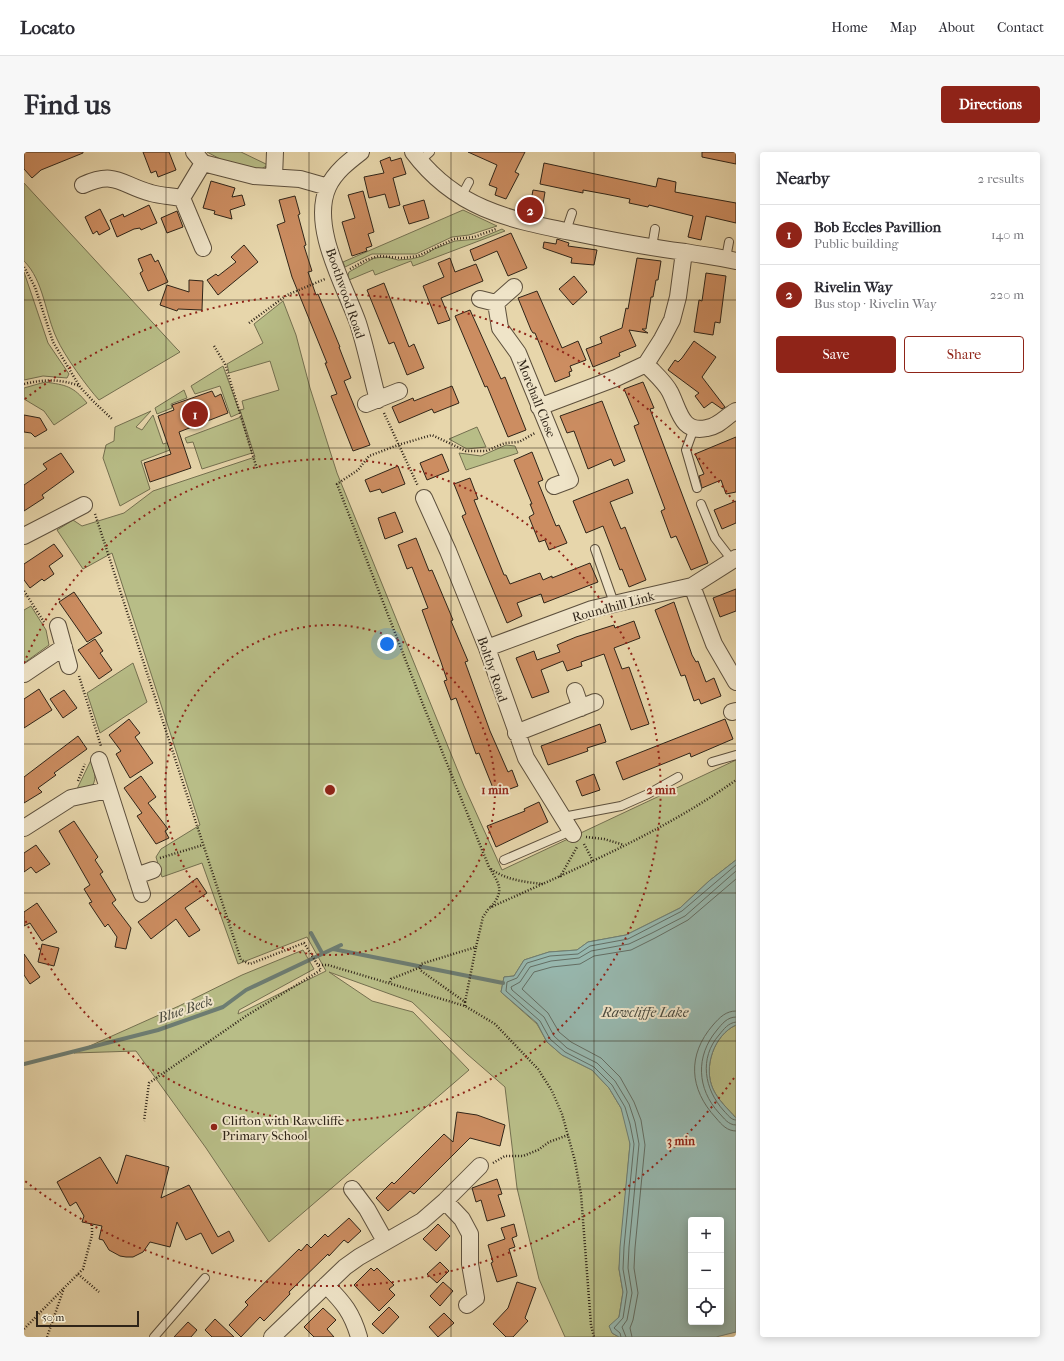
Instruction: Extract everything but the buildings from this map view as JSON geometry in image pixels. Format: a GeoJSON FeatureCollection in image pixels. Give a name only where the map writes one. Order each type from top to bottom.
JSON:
{"type":"FeatureCollection","features":[{"type":"Feature","properties":{"kind":"street"},"geometry":{"type":"LineString","coordinates":[[274,177],[276,152]]}},
{"type":"Feature","properties":{"kind":"street","name":"Boothwood Road"},"geometry":{"type":"LineString","coordinates":[[361,152],[340,169],[328,187],[324,205],[323,224],[336,273],[358,323],[372,402]]}},
{"type":"Feature","properties":{"kind":"street"},"geometry":{"type":"LineString","coordinates":[[421,155],[443,184],[461,197],[476,206],[517,221],[652,247],[731,260]]}},
{"type":"Feature","properties":{"kind":"street"},"geometry":{"type":"LineString","coordinates":[[203,248],[182,198],[198,158],[254,176],[300,179],[328,187]]}},
{"type":"Feature","properties":{"kind":"street"},"geometry":{"type":"LineString","coordinates":[[83,185],[97,178],[115,178],[150,193],[182,198]]}},
{"type":"Feature","properties":{"kind":"street"},"geometry":{"type":"LineString","coordinates":[[539,407],[616,378],[646,364],[672,320],[678,297],[684,252]]}},
{"type":"Feature","properties":{"kind":"street"},"geometry":{"type":"LineString","coordinates":[[480,299],[496,303],[514,287]]}},
{"type":"Feature","properties":{"kind":"street","name":"Morehall Close"},"geometry":{"type":"LineString","coordinates":[[496,303],[500,328],[518,353],[570,480],[554,486]]}},
{"type":"Feature","properties":{"kind":"street"},"geometry":{"type":"LineString","coordinates":[[646,364],[670,391],[675,408],[683,421],[694,428],[707,428],[721,423],[736,411]]}},
{"type":"Feature","properties":{"kind":"street"},"geometry":{"type":"LineString","coordinates":[[372,402],[399,391]]}},
{"type":"Feature","properties":{"kind":"street","name":"Boltby Road"},"geometry":{"type":"LineString","coordinates":[[424,498],[448,551],[487,648],[526,758],[563,817],[577,836]]}},
{"type":"Feature","properties":{"kind":"street"},"geometry":{"type":"LineString","coordinates":[[24,536],[88,507]]}},
{"type":"Feature","properties":{"kind":"street","name":"Roundhill Link"},"geometry":{"type":"LineString","coordinates":[[487,648],[592,608],[692,586],[734,559]]}},
{"type":"Feature","properties":{"kind":"street"},"geometry":{"type":"LineString","coordinates":[[692,586],[714,644],[736,682]]}},
{"type":"Feature","properties":{"kind":"street"},"geometry":{"type":"LineString","coordinates":[[58,626],[69,666]]}},
{"type":"Feature","properties":{"kind":"street"},"geometry":{"type":"LineString","coordinates":[[24,674],[64,647]]}},
{"type":"Feature","properties":{"kind":"street"},"geometry":{"type":"LineString","coordinates":[[516,733],[588,705],[575,691]]}},
{"type":"Feature","properties":{"kind":"street"},"geometry":{"type":"LineString","coordinates":[[99,760],[142,894]]}},
{"type":"Feature","properties":{"kind":"street"},"geometry":{"type":"LineString","coordinates":[[24,828],[71,798],[108,790]]}},
{"type":"Feature","properties":{"kind":"street"},"geometry":{"type":"LineString","coordinates":[[136,876],[154,870]]}},
{"type":"Feature","properties":{"kind":"street"},"geometry":{"type":"LineString","coordinates":[[272,1337],[292,1320],[326,1285],[359,1257],[422,1221],[480,1166]]}},
{"type":"Feature","properties":{"kind":"street"},"geometry":{"type":"LineString","coordinates":[[352,1189],[367,1209],[385,1241]]}},
{"type":"Feature","properties":{"kind":"street"},"geometry":{"type":"LineString","coordinates":[[445,1200],[462,1219],[470,1234],[470,1264],[476,1301]]}},
{"type":"Feature","properties":{"kind":"street"},"geometry":{"type":"LineString","coordinates":[[326,1285],[348,1308],[355,1322],[358,1337]]}},
{"type":"Feature","properties":{"kind":"lane"},"geometry":{"type":"LineString","coordinates":[[461,197],[469,182]]}},
{"type":"Feature","properties":{"kind":"lane"},"geometry":{"type":"LineString","coordinates":[[566,231],[572,213]]}},
{"type":"Feature","properties":{"kind":"lane"},"geometry":{"type":"LineString","coordinates":[[652,247],[655,229]]}},
{"type":"Feature","properties":{"kind":"lane"},"geometry":{"type":"LineString","coordinates":[[729,242],[731,260]]}},
{"type":"Feature","properties":{"kind":"lane"},"geometry":{"type":"LineString","coordinates":[[694,428],[686,450],[698,488]]}},
{"type":"Feature","properties":{"kind":"lane"},"geometry":{"type":"LineString","coordinates":[[701,504],[715,538],[734,559]]}},
{"type":"Feature","properties":{"kind":"lane"},"geometry":{"type":"LineString","coordinates":[[595,549],[614,603]]}},
{"type":"Feature","properties":{"kind":"lane"},"geometry":{"type":"LineString","coordinates":[[712,762],[736,755]]}},
{"type":"Feature","properties":{"kind":"lane"},"geometry":{"type":"LineString","coordinates":[[563,817],[621,806],[678,778]]}},
{"type":"Feature","properties":{"kind":"lane"},"geometry":{"type":"LineString","coordinates":[[504,860],[577,836]]}},
{"type":"Feature","properties":{"kind":"lane"},"geometry":{"type":"LineString","coordinates":[[154,1337],[205,1278]]}},
{"type":"Feature","properties":{"kind":"path"},"geometry":{"type":"LineString","coordinates":[[249,323],[287,295],[378,256],[402,258],[418,256],[454,239],[474,236],[517,221]]}},
{"type":"Feature","properties":{"kind":"path"},"geometry":{"type":"LineString","coordinates":[[24,267],[35,287],[53,342],[80,387],[114,420]]}},
{"type":"Feature","properties":{"kind":"path"},"geometry":{"type":"LineString","coordinates":[[214,346],[225,364],[257,469]]}},
{"type":"Feature","properties":{"kind":"path"},"geometry":{"type":"LineString","coordinates":[[24,384],[42,380],[67,382],[80,387]]}},
{"type":"Feature","properties":{"kind":"path"},"geometry":{"type":"LineString","coordinates":[[372,402],[398,445],[424,498]]}},
{"type":"Feature","properties":{"kind":"path"},"geometry":{"type":"LineString","coordinates":[[465,1004],[483,917],[498,899],[500,892],[499,884],[489,867],[422,702],[337,484],[358,470],[369,456],[398,445],[432,435],[466,451],[486,451],[506,444],[519,442],[547,425]]}},
{"type":"Feature","properties":{"kind":"path"},"geometry":{"type":"LineString","coordinates":[[88,507],[241,960],[250,964],[304,943],[321,970],[246,1016],[149,1083],[144,1121]]}},
{"type":"Feature","properties":{"kind":"path"},"geometry":{"type":"LineString","coordinates":[[24,591],[44,621],[58,626]]}},
{"type":"Feature","properties":{"kind":"path"},"geometry":{"type":"LineString","coordinates":[[69,666],[78,672],[103,750],[99,760],[88,757],[71,798]]}},
{"type":"Feature","properties":{"kind":"path"},"geometry":{"type":"LineString","coordinates":[[491,907],[560,877],[660,828],[736,780]]}},
{"type":"Feature","properties":{"kind":"path"},"geometry":{"type":"LineString","coordinates":[[577,836],[604,839],[625,846]]}},
{"type":"Feature","properties":{"kind":"path"},"geometry":{"type":"LineString","coordinates":[[577,836],[593,861]]}},
{"type":"Feature","properties":{"kind":"path"},"geometry":{"type":"LineString","coordinates":[[560,877],[582,840],[577,836]]}},
{"type":"Feature","properties":{"kind":"path"},"geometry":{"type":"LineString","coordinates":[[154,870],[159,858],[203,845]]}},
{"type":"Feature","properties":{"kind":"path"},"geometry":{"type":"LineString","coordinates":[[489,867],[499,875],[517,881],[543,884]]}},
{"type":"Feature","properties":{"kind":"path"},"geometry":{"type":"LineString","coordinates":[[390,982],[391,979],[421,967],[421,964],[476,947]]}},
{"type":"Feature","properties":{"kind":"path"},"geometry":{"type":"LineString","coordinates":[[318,965],[328,965],[465,1004]]}},
{"type":"Feature","properties":{"kind":"path"},"geometry":{"type":"LineString","coordinates":[[421,967],[420,970],[465,1004],[495,1024],[534,1065],[552,1091],[562,1114],[568,1135],[580,1194],[591,1325],[594,1337]]}},
{"type":"Feature","properties":{"kind":"path"},"geometry":{"type":"LineString","coordinates":[[480,1166],[488,1166],[505,1156],[523,1156],[538,1150],[548,1142],[568,1135]]}},
{"type":"Feature","properties":{"kind":"path"},"geometry":{"type":"LineString","coordinates":[[24,1329],[83,1269],[92,1235],[92,1224]]}},
{"type":"Feature","properties":{"kind":"path"},"geometry":{"type":"LineString","coordinates":[[78,1274],[99,1292]]}},
{"type":"Feature","properties":{"kind":"path"},"geometry":{"type":"LineString","coordinates":[[47,1337],[64,1288]]}},
{"type":"Feature","properties":{"kind":"green space"},"geometry":{"type":"Polygon","coordinates":[[[207,152],[241,152],[268,165],[258,171],[222,160],[207,152]]]}},
{"type":"Feature","properties":{"kind":"green space"},"geometry":{"type":"Polygon","coordinates":[[[24,183],[180,352],[99,400],[76,371],[60,346],[36,278],[24,261],[24,183]]]}},
{"type":"Feature","properties":{"kind":"green space"},"geometry":{"type":"Polygon","coordinates":[[[463,210],[497,226],[469,235],[452,237],[416,254],[372,254],[345,267],[343,262],[463,210]]]}},
{"type":"Feature","properties":{"kind":"green space"},"geometry":{"type":"Polygon","coordinates":[[[502,229],[505,231],[413,266],[411,261],[375,275],[373,270],[349,280],[349,272],[374,258],[387,257],[398,260],[411,259],[423,256],[434,249],[455,241],[478,239],[502,229]]]}},
{"type":"Feature","properties":{"kind":"green space"},"geometry":{"type":"Polygon","coordinates":[[[24,272],[48,343],[69,374],[67,378],[43,376],[24,380],[24,272]]]}},
{"type":"Feature","properties":{"kind":"green space"},"geometry":{"type":"Polygon","coordinates":[[[283,301],[296,335],[310,388],[337,473],[464,786],[502,870],[736,760],[736,860],[709,881],[680,908],[626,935],[588,942],[577,950],[549,952],[524,960],[514,976],[504,977],[501,992],[537,1024],[547,1042],[562,1055],[592,1070],[609,1088],[621,1108],[627,1125],[630,1144],[619,1269],[623,1292],[619,1317],[612,1333],[619,1337],[565,1337],[539,1279],[517,1188],[505,1087],[467,1054],[412,1002],[329,972],[372,1001],[413,1012],[469,1070],[269,1242],[206,1148],[136,1051],[74,1053],[179,1006],[242,975],[303,950],[314,969],[239,1010],[238,1014],[326,971],[307,937],[238,964],[202,863],[162,877],[156,857],[161,849],[200,825],[112,553],[83,569],[57,530],[73,520],[82,526],[124,513],[153,491],[255,457],[240,410],[244,409],[242,401],[279,390],[270,361],[229,373],[227,364],[263,343],[254,324],[283,301]]]}},
{"type":"Feature","properties":{"kind":"green space"},"geometry":{"type":"Polygon","coordinates":[[[223,366],[240,413],[231,417],[220,386],[195,394],[191,386],[223,366]]]}},
{"type":"Feature","properties":{"kind":"green space"},"geometry":{"type":"Polygon","coordinates":[[[45,382],[69,387],[87,403],[54,425],[44,411],[24,399],[24,388],[45,382]]]}},
{"type":"Feature","properties":{"kind":"green space"},"geometry":{"type":"Polygon","coordinates":[[[184,390],[187,398],[171,404],[172,408],[157,414],[155,408],[184,390]]]}},
{"type":"Feature","properties":{"kind":"green space"},"geometry":{"type":"Polygon","coordinates":[[[151,411],[136,427],[142,430],[153,415],[163,444],[180,439],[183,445],[141,461],[150,489],[120,506],[103,458],[106,445],[114,441],[115,427],[151,411]]]}},
{"type":"Feature","properties":{"kind":"green space"},"geometry":{"type":"Polygon","coordinates":[[[241,417],[252,453],[202,469],[193,442],[187,443],[185,438],[241,417]]]}},
{"type":"Feature","properties":{"kind":"green space"},"geometry":{"type":"Polygon","coordinates":[[[477,427],[486,447],[467,449],[449,439],[477,427]]]}},
{"type":"Feature","properties":{"kind":"green space"},"geometry":{"type":"Polygon","coordinates":[[[506,445],[515,446],[518,453],[466,470],[459,453],[481,456],[506,445]]]}},
{"type":"Feature","properties":{"kind":"green space"},"geometry":{"type":"Polygon","coordinates":[[[31,606],[46,630],[49,645],[24,663],[24,610],[31,606]]]}},
{"type":"Feature","properties":{"kind":"green space"},"geometry":{"type":"Polygon","coordinates":[[[133,663],[147,702],[100,733],[87,693],[133,663]]]}},
{"type":"Feature","properties":{"kind":"green space"},"geometry":{"type":"Polygon","coordinates":[[[91,760],[95,780],[94,783],[92,786],[76,791],[91,760]]]}},
{"type":"Feature","properties":{"kind":"green space"},"geometry":{"type":"Polygon","coordinates":[[[736,1025],[736,1118],[715,1093],[710,1080],[709,1071],[712,1052],[716,1044],[728,1030],[736,1025]]]}},
{"type":"Feature","properties":{"kind":"water","name":"Rawcliffe Lake"},"geometry":{"type":"Polygon","coordinates":[[[736,860],[736,1025],[728,1030],[716,1044],[712,1052],[709,1071],[710,1080],[715,1093],[736,1118],[736,1332],[716,1337],[619,1337],[612,1333],[609,1326],[619,1317],[623,1292],[619,1269],[620,1247],[630,1144],[621,1108],[609,1088],[592,1070],[562,1055],[547,1042],[537,1023],[501,992],[504,977],[514,976],[524,960],[549,952],[577,950],[588,942],[626,935],[680,908],[709,881],[736,860]]]}},
{"type":"Feature","properties":{"kind":"waterway"},"geometry":{"type":"LineString","coordinates":[[311,933],[322,953]]}},
{"type":"Feature","properties":{"kind":"waterway","name":"Blue Beck"},"geometry":{"type":"LineString","coordinates":[[24,1064],[158,1030],[223,1007],[246,990],[341,945]]}},
{"type":"Feature","properties":{"kind":"waterway"},"geometry":{"type":"LineString","coordinates":[[333,949],[503,983]]}},
{"type":"Feature","properties":{"kind":"place","name":"Rivelin Way"},"geometry":{"type":"Point","coordinates":[530,210]}},
{"type":"Feature","properties":{"kind":"place","name":"Bob Eccles Pavillion"},"geometry":{"type":"Point","coordinates":[195,414]}},
{"type":"Feature","properties":{"kind":"place","name":"Clifton with Rawcliffe Primary School"},"geometry":{"type":"Point","coordinates":[214,1127]}}]}
